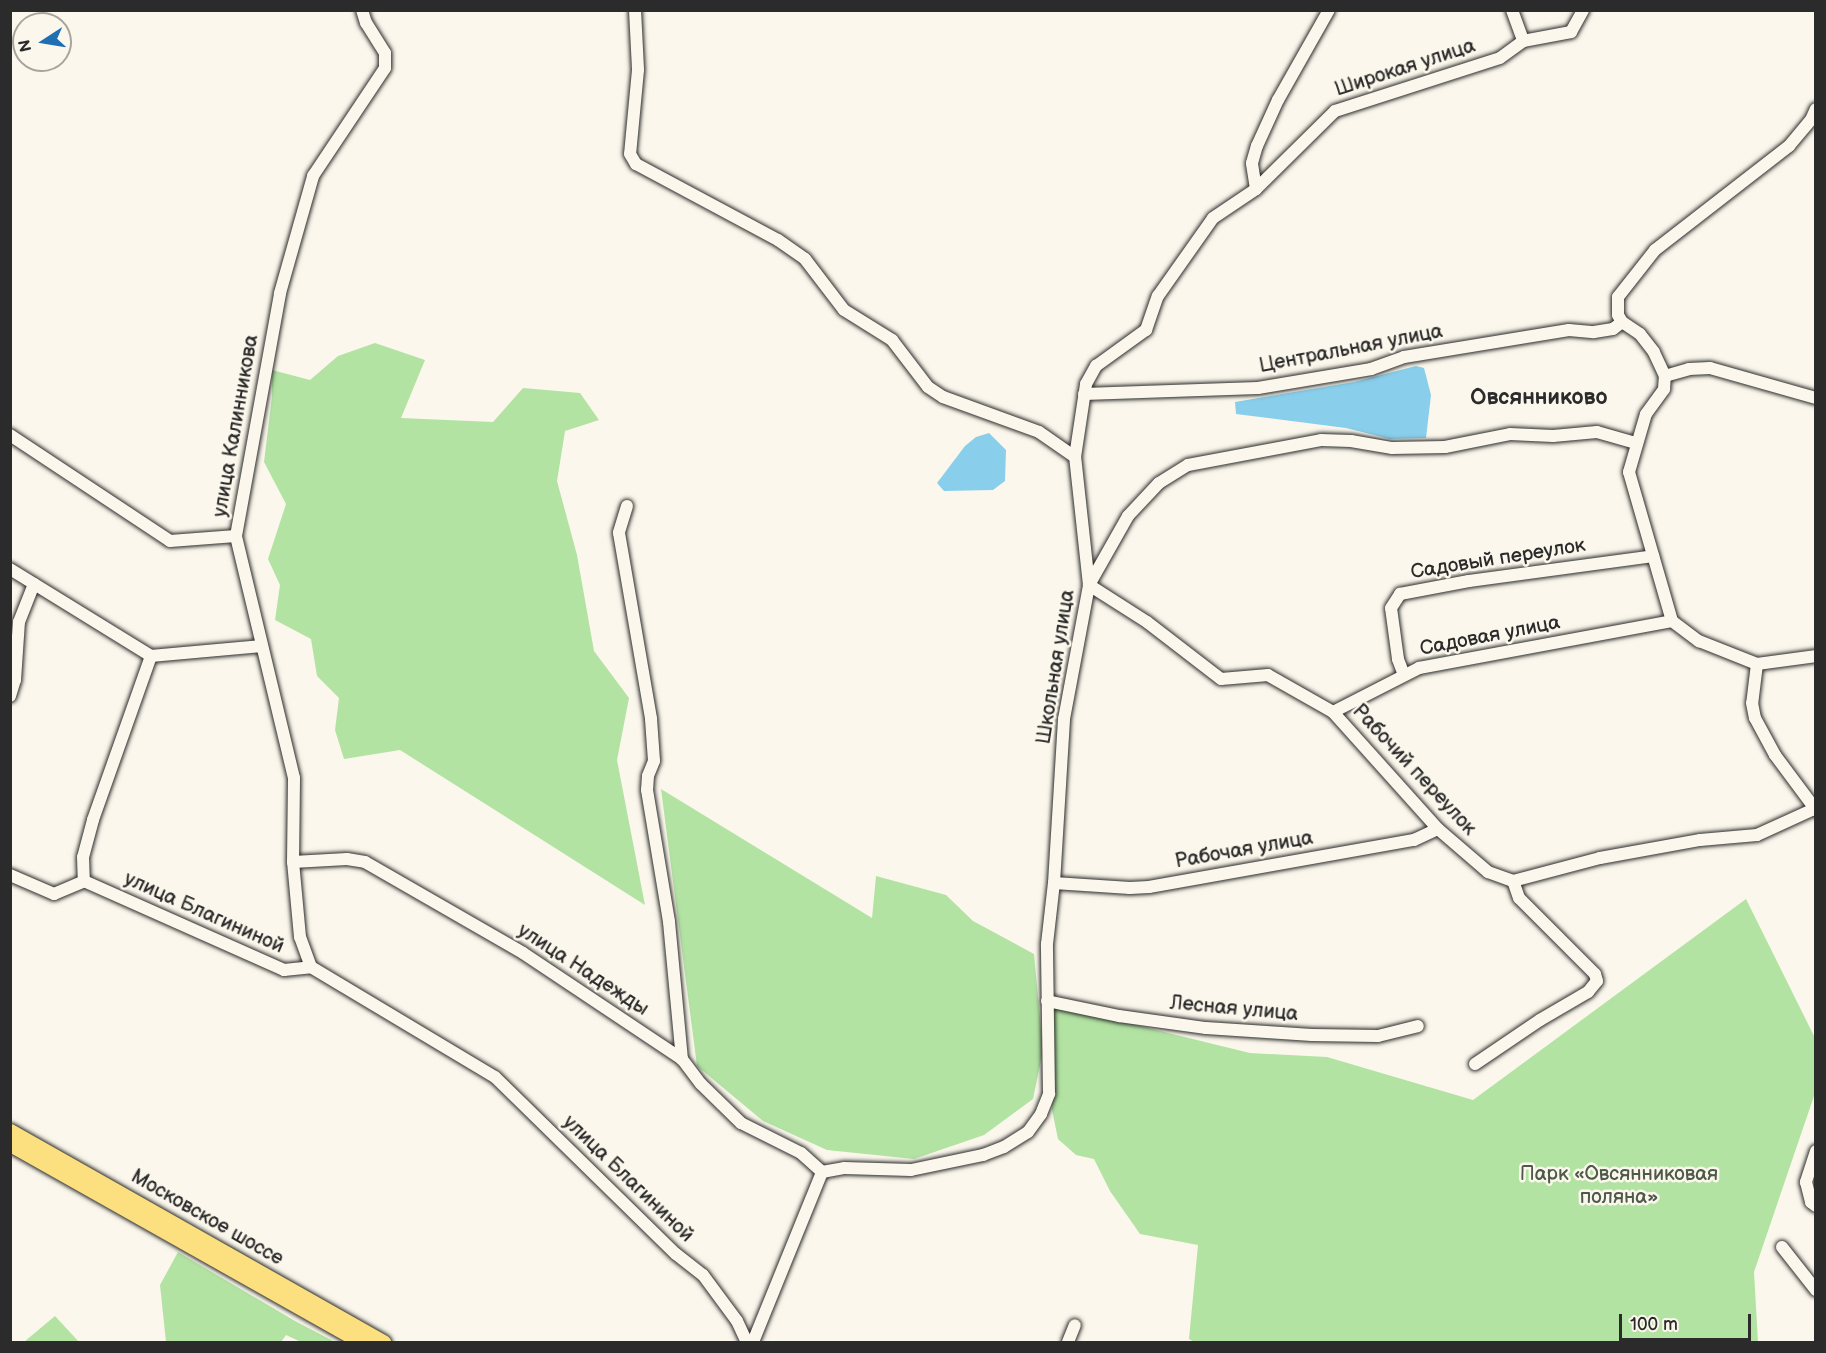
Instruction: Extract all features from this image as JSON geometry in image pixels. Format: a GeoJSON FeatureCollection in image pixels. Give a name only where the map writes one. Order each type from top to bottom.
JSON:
{"type":"FeatureCollection","features":[{"type":"Feature","properties":{"kind":"main road","name":"Московское шоссе"},"geometry":{"type":"LineString","coordinates":[[10,1131],[383,1342]]}},
{"type":"Feature","properties":{"kind":"main road","name":"Московское шоссе"},"geometry":{"type":"LineString","coordinates":[[10,1144],[361,1342]]}},
{"type":"Feature","properties":{"kind":"street","name":"улица Калинникова"},"geometry":{"type":"LineString","coordinates":[[311,967],[300,937],[293,862],[294,778],[236,536],[280,293],[313,176],[385,68],[386,53],[366,23],[362,10]]}},
{"type":"Feature","properties":{"kind":"street"},"geometry":{"type":"LineString","coordinates":[[635,10],[638,70],[630,154],[636,165],[778,240],[805,259],[844,310],[892,340],[928,387],[1039,432],[1075,457]]}},
{"type":"Feature","properties":{"kind":"street"},"geometry":{"type":"LineString","coordinates":[[1257,189],[1252,163],[1257,146],[1278,100],[1329,10]]}},
{"type":"Feature","properties":{"kind":"street"},"geometry":{"type":"LineString","coordinates":[[1512,10],[1522,41],[1571,32],[1583,10]]}},
{"type":"Feature","properties":{"kind":"street","name":"Широкая улица"},"geometry":{"type":"LineString","coordinates":[[1084,394],[1086,384],[1096,366],[1146,330],[1158,296],[1213,218],[1257,189],[1335,111],[1500,58],[1522,41]]}},
{"type":"Feature","properties":{"kind":"street"},"geometry":{"type":"LineString","coordinates":[[1815,109],[1811,120],[1790,146],[1655,250],[1618,297],[1618,315],[1622,322],[1640,334],[1654,352],[1665,376],[1664,389],[1646,414],[1629,472],[1672,621],[1699,641],[1757,664],[1815,656]]}},
{"type":"Feature","properties":{"kind":"street","name":"Центральная улица"},"geometry":{"type":"LineString","coordinates":[[1084,394],[1258,388],[1371,369],[1404,357],[1569,330],[1594,332],[1613,329],[1622,322]]}},
{"type":"Feature","properties":{"kind":"street"},"geometry":{"type":"LineString","coordinates":[[1665,376],[1689,369],[1710,368],[1815,398]]}},
{"type":"Feature","properties":{"kind":"street","name":"Школьная улица"},"geometry":{"type":"LineString","coordinates":[[822,1172],[844,1168],[911,1170],[983,1155],[1004,1147],[1028,1132],[1041,1114],[1049,1094],[1047,944],[1054,883],[1064,719],[1089,585],[1075,457],[1084,394]]}},
{"type":"Feature","properties":{"kind":"street"},"geometry":{"type":"LineString","coordinates":[[1333,712],[1268,675],[1221,679],[1147,622],[1089,585],[1128,516],[1159,483],[1188,465],[1321,440],[1351,441],[1392,448],[1445,447],[1510,434],[1553,436],[1597,432],[1636,443]]}},
{"type":"Feature","properties":{"kind":"street"},"geometry":{"type":"LineString","coordinates":[[10,435],[170,541],[236,536]]}},
{"type":"Feature","properties":{"kind":"street"},"geometry":{"type":"LineString","coordinates":[[627,506],[619,533],[651,719],[654,761],[648,776],[648,790],[669,922],[682,1059]]}},
{"type":"Feature","properties":{"kind":"street","name":"Садовый переулок"},"geometry":{"type":"LineString","coordinates":[[1404,675],[1398,659],[1391,608],[1400,594],[1469,581],[1653,556]]}},
{"type":"Feature","properties":{"kind":"street"},"geometry":{"type":"LineString","coordinates":[[10,569],[151,656],[262,646]]}},
{"type":"Feature","properties":{"kind":"street"},"geometry":{"type":"LineString","coordinates":[[10,696],[15,680],[19,622],[34,584]]}},
{"type":"Feature","properties":{"kind":"street","name":"Садовая улица"},"geometry":{"type":"LineString","coordinates":[[1333,712],[1419,668],[1672,621]]}},
{"type":"Feature","properties":{"kind":"street"},"geometry":{"type":"LineString","coordinates":[[10,875],[54,894],[84,881],[83,857],[93,820],[151,656]]}},
{"type":"Feature","properties":{"kind":"street"},"geometry":{"type":"LineString","coordinates":[[1475,1064],[1540,1020],[1588,992],[1597,981],[1595,974],[1519,897],[1513,881],[1600,858],[1700,840],[1758,835],[1815,810],[1775,755],[1755,718],[1752,703],[1757,664]]}},
{"type":"Feature","properties":{"kind":"street","name":"Рабочий переулок"},"geometry":{"type":"LineString","coordinates":[[1333,712],[1438,830],[1488,872],[1513,881]]}},
{"type":"Feature","properties":{"kind":"street","name":"Рабочая улица"},"geometry":{"type":"LineString","coordinates":[[1054,883],[1149,887],[1414,840],[1438,830]]}},
{"type":"Feature","properties":{"kind":"street","name":"улица Надежды"},"geometry":{"type":"LineString","coordinates":[[293,862],[347,859],[365,862],[523,953],[682,1059],[701,1084],[741,1122],[801,1153],[822,1172]]}},
{"type":"Feature","properties":{"kind":"street","name":"улица Благининой"},"geometry":{"type":"LineString","coordinates":[[84,881],[284,970],[311,967],[495,1077],[676,1254],[703,1275],[737,1321],[747,1342]]}},
{"type":"Feature","properties":{"kind":"street","name":"Лесная улица"},"geometry":{"type":"LineString","coordinates":[[1047,1001],[1130,1018],[1206,1028],[1300,1035],[1378,1036],[1418,1026]]}},
{"type":"Feature","properties":{"kind":"street"},"geometry":{"type":"LineString","coordinates":[[1815,1151],[1806,1182],[1811,1202],[1815,1206]]}},
{"type":"Feature","properties":{"kind":"street"},"geometry":{"type":"LineString","coordinates":[[753,1342],[822,1172]]}},
{"type":"Feature","properties":{"kind":"street"},"geometry":{"type":"LineString","coordinates":[[1782,1247],[1815,1290]]}},
{"type":"Feature","properties":{"kind":"street"},"geometry":{"type":"LineString","coordinates":[[1068,1342],[1074,1325]]}},
{"type":"Feature","properties":{"kind":"green space"},"geometry":{"type":"Polygon","coordinates":[[[375,343],[425,360],[401,418],[493,422],[523,388],[580,393],[599,420],[565,431],[557,481],[577,555],[594,651],[629,698],[617,760],[645,905],[400,750],[344,759],[335,730],[339,698],[317,676],[311,639],[275,620],[280,585],[268,559],[286,504],[264,462],[272,396],[272,370],[310,380],[338,356],[375,343]]]}},
{"type":"Feature","properties":{"kind":"green space"},"geometry":{"type":"Polygon","coordinates":[[[661,789],[872,918],[876,876],[946,895],[973,921],[1034,954],[1043,1051],[1033,1099],[984,1135],[914,1159],[827,1150],[763,1121],[697,1066],[661,789]]]}},
{"type":"Feature","properties":{"kind":"green space","name":"Парк «Овсянниковая поляна»"},"geometry":{"type":"Polygon","coordinates":[[[1746,899],[1816,1040],[1815,1093],[1754,1272],[1758,1342],[1194,1342],[1189,1339],[1198,1245],[1140,1234],[1110,1191],[1094,1159],[1076,1155],[1058,1139],[1052,1110],[1054,1005],[1250,1053],[1327,1057],[1473,1100],[1746,899]]]}},
{"type":"Feature","properties":{"kind":"green space"},"geometry":{"type":"Polygon","coordinates":[[[178,1252],[335,1342],[301,1342],[286,1335],[281,1342],[166,1342],[160,1285],[178,1252]]]}},
{"type":"Feature","properties":{"kind":"green space"},"geometry":{"type":"Polygon","coordinates":[[[55,1316],[79,1342],[24,1342],[55,1316]]]}},
{"type":"Feature","properties":{"kind":"water"},"geometry":{"type":"Polygon","coordinates":[[[1416,366],[1424,368],[1431,395],[1426,438],[1390,439],[1346,428],[1236,414],[1235,402],[1354,382],[1416,366]]]}},
{"type":"Feature","properties":{"kind":"water"},"geometry":{"type":"Polygon","coordinates":[[[989,433],[1006,450],[1005,481],[993,490],[944,491],[937,483],[965,446],[976,437],[989,433]]]}},
{"type":"Feature","properties":{"kind":"district","name":"Овсянниково"},"geometry":{"type":"Point","coordinates":[1539,398]}}]}
